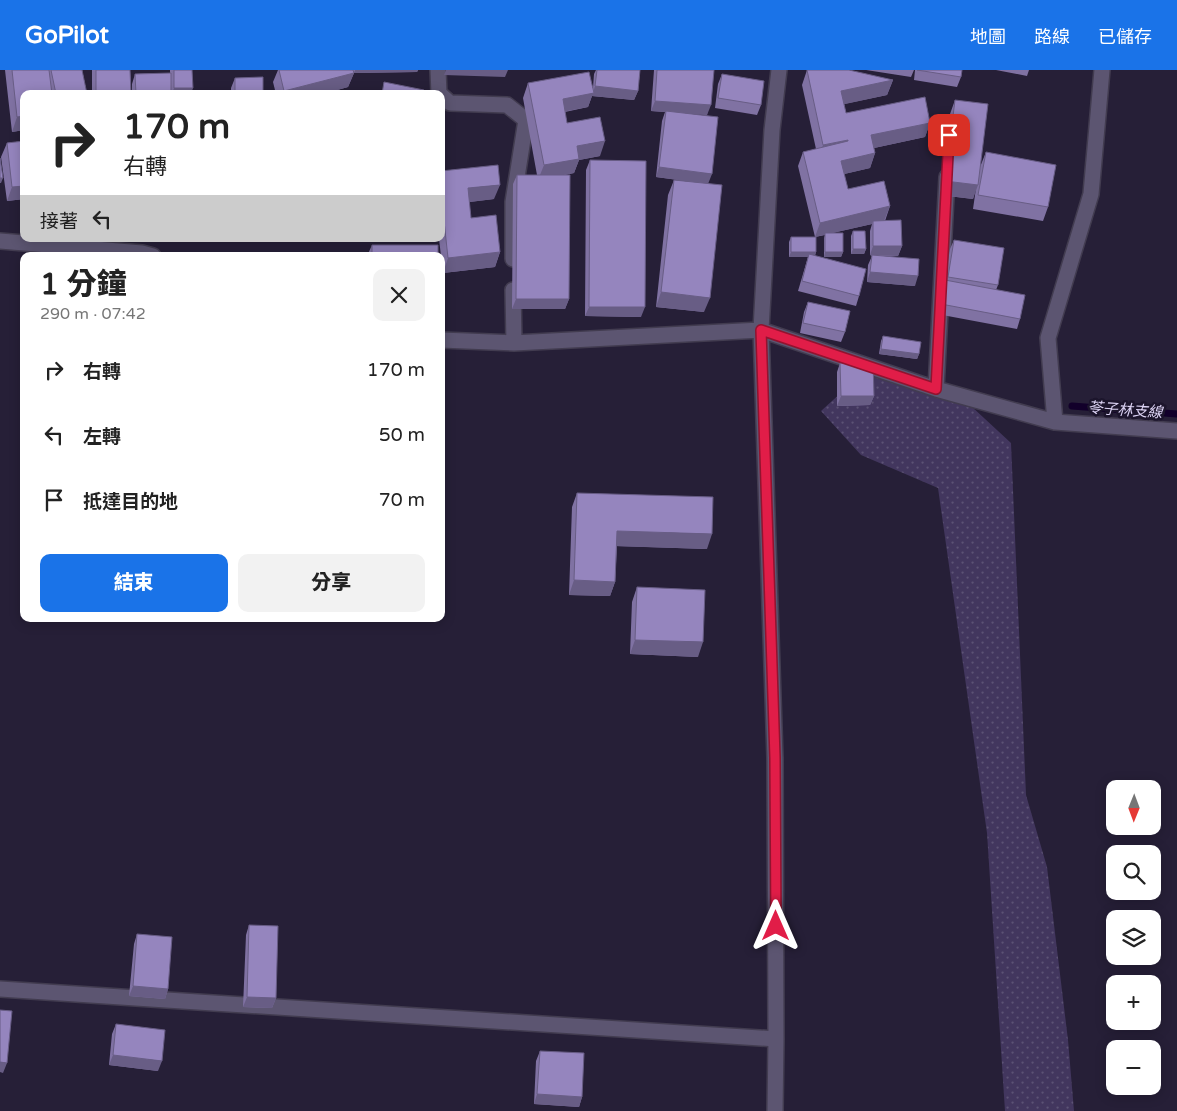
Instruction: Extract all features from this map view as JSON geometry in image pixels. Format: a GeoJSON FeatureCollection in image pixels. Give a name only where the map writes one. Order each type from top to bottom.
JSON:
{"type":"FeatureCollection","features":[{"type":"Feature","properties":{"kind":"street"},"geometry":{"type":"LineString","coordinates":[[438,70],[440,90]]}},
{"type":"Feature","properties":{"kind":"street"},"geometry":{"type":"LineString","coordinates":[[775,1111],[775,758],[761,330],[772,130],[779,70]]}},
{"type":"Feature","properties":{"kind":"street"},"geometry":{"type":"LineString","coordinates":[[1054,422],[1048,338],[1091,194],[1102,70]]}},
{"type":"Feature","properties":{"kind":"street"},"geometry":{"type":"LineString","coordinates":[[445,99],[450,103],[507,105],[526,120],[513,202],[514,343]]}},
{"type":"Feature","properties":{"kind":"street"},"geometry":{"type":"LineString","coordinates":[[936,389],[947,164]]}},
{"type":"Feature","properties":{"kind":"street"},"geometry":{"type":"LineString","coordinates":[[0,241],[130,252]]}},
{"type":"Feature","properties":{"kind":"street"},"geometry":{"type":"LineString","coordinates":[[445,340],[514,343],[761,330],[936,389],[1054,422],[1177,432]]}},
{"type":"Feature","properties":{"kind":"street"},"geometry":{"type":"LineString","coordinates":[[0,989],[776,1039]]}},
{"type":"Feature","properties":{"kind":"shaded area"},"geometry":{"type":"Polygon","coordinates":[[[877,360],[971,406],[1011,443],[1026,795],[1047,867],[1068,1040],[1074,1111],[1005,1111],[987,833],[938,488],[861,455],[821,411],[877,360]]]}},
{"type":"Feature","properties":{"kind":"building"},"geometry":{"type":"Polygon","coordinates":[[[12,70],[49,70],[52,90],[20,90],[20,117],[17,117],[12,70]]]}},
{"type":"Feature","properties":{"kind":"building"},"geometry":{"type":"Polygon","coordinates":[[[51,70],[82,70],[86,90],[55,90],[51,70]]]}},
{"type":"Feature","properties":{"kind":"building"},"geometry":{"type":"Polygon","coordinates":[[[96,70],[130,70],[131,90],[96,90],[96,70]]]}},
{"type":"Feature","properties":{"kind":"building"},"geometry":{"type":"Polygon","coordinates":[[[174,70],[192,70],[193,88],[174,88],[174,70]]]}},
{"type":"Feature","properties":{"kind":"building"},"geometry":{"type":"Polygon","coordinates":[[[279,70],[353,70],[354,73],[288,90],[284,90],[279,70]]]}},
{"type":"Feature","properties":{"kind":"building"},"geometry":{"type":"Polygon","coordinates":[[[597,70],[640,70],[638,91],[595,86],[597,70]]]}},
{"type":"Feature","properties":{"kind":"building"},"geometry":{"type":"Polygon","coordinates":[[[657,70],[714,70],[711,105],[655,101],[657,70]]]}},
{"type":"Feature","properties":{"kind":"building"},"geometry":{"type":"Polygon","coordinates":[[[807,70],[849,70],[893,80],[841,91],[846,113],[925,97],[930,123],[871,135],[875,153],[841,161],[848,189],[884,181],[890,206],[820,223],[803,152],[848,140],[823,145],[807,70]]]}},
{"type":"Feature","properties":{"kind":"building"},"geometry":{"type":"Polygon","coordinates":[[[917,70],[962,70],[961,77],[917,70]]]}},
{"type":"Feature","properties":{"kind":"building"},"geometry":{"type":"Polygon","coordinates":[[[589,72],[594,93],[563,99],[567,123],[600,117],[605,141],[577,146],[579,159],[544,165],[528,83],[589,72]]]}},
{"type":"Feature","properties":{"kind":"building"},"geometry":{"type":"Polygon","coordinates":[[[171,73],[171,90],[136,90],[135,74],[171,73]]]}},
{"type":"Feature","properties":{"kind":"building"},"geometry":{"type":"Polygon","coordinates":[[[722,74],[764,81],[761,105],[718,98],[722,74]]]}},
{"type":"Feature","properties":{"kind":"building"},"geometry":{"type":"Polygon","coordinates":[[[263,77],[263,90],[235,90],[235,78],[263,77]]]}},
{"type":"Feature","properties":{"kind":"building"},"geometry":{"type":"Polygon","coordinates":[[[384,82],[424,90],[383,90],[384,82]]]}},
{"type":"Feature","properties":{"kind":"building"},"geometry":{"type":"Polygon","coordinates":[[[955,100],[988,104],[978,185],[945,181],[955,100]]]}},
{"type":"Feature","properties":{"kind":"building"},"geometry":{"type":"Polygon","coordinates":[[[666,111],[718,117],[712,174],[659,167],[666,111]]]}},
{"type":"Feature","properties":{"kind":"building"},"geometry":{"type":"Polygon","coordinates":[[[20,141],[20,186],[12,187],[7,143],[20,141]]]}},
{"type":"Feature","properties":{"kind":"building"},"geometry":{"type":"Polygon","coordinates":[[[986,152],[1056,165],[1048,207],[978,195],[986,152]]]}},
{"type":"Feature","properties":{"kind":"building"},"geometry":{"type":"Polygon","coordinates":[[[0,158],[3,178],[0,178],[0,158]]]}},
{"type":"Feature","properties":{"kind":"building"},"geometry":{"type":"Polygon","coordinates":[[[590,160],[646,161],[645,307],[589,307],[590,160]]]}},
{"type":"Feature","properties":{"kind":"building"},"geometry":{"type":"Polygon","coordinates":[[[498,165],[500,185],[468,188],[471,218],[496,215],[500,252],[448,258],[445,230],[445,171],[498,165]]]}},
{"type":"Feature","properties":{"kind":"building"},"geometry":{"type":"Polygon","coordinates":[[[517,175],[570,175],[569,299],[516,299],[517,175]]]}},
{"type":"Feature","properties":{"kind":"building"},"geometry":{"type":"Polygon","coordinates":[[[674,180],[722,185],[710,298],[661,292],[674,180]]]}},
{"type":"Feature","properties":{"kind":"building"},"geometry":{"type":"Polygon","coordinates":[[[901,220],[902,246],[873,246],[873,221],[901,220]]]}},
{"type":"Feature","properties":{"kind":"building"},"geometry":{"type":"Polygon","coordinates":[[[853,231],[865,231],[866,249],[853,249],[853,231]]]}},
{"type":"Feature","properties":{"kind":"building"},"geometry":{"type":"Polygon","coordinates":[[[825,233],[843,233],[843,252],[825,252],[825,233]]]}},
{"type":"Feature","properties":{"kind":"building"},"geometry":{"type":"Polygon","coordinates":[[[791,237],[816,237],[816,252],[791,252],[791,237]]]}},
{"type":"Feature","properties":{"kind":"building"},"geometry":{"type":"Polygon","coordinates":[[[954,240],[1004,248],[998,285],[948,277],[954,240]]]}},
{"type":"Feature","properties":{"kind":"building"},"geometry":{"type":"Polygon","coordinates":[[[372,245],[438,245],[438,252],[372,252],[372,245]]]}},
{"type":"Feature","properties":{"kind":"building"},"geometry":{"type":"Polygon","coordinates":[[[809,254],[866,269],[859,296],[802,281],[809,254]]]}},
{"type":"Feature","properties":{"kind":"building"},"geometry":{"type":"Polygon","coordinates":[[[872,255],[919,259],[918,276],[870,272],[872,255]]]}},
{"type":"Feature","properties":{"kind":"building"},"geometry":{"type":"Polygon","coordinates":[[[945,280],[1025,295],[1020,319],[941,304],[945,280]]]}},
{"type":"Feature","properties":{"kind":"building"},"geometry":{"type":"Polygon","coordinates":[[[808,302],[850,311],[845,332],[803,323],[808,302]]]}},
{"type":"Feature","properties":{"kind":"building"},"geometry":{"type":"Polygon","coordinates":[[[883,336],[921,342],[919,354],[881,349],[883,336]]]}},
{"type":"Feature","properties":{"kind":"building"},"geometry":{"type":"Polygon","coordinates":[[[873,362],[874,396],[841,396],[840,363],[873,362]]]}},
{"type":"Feature","properties":{"kind":"building"},"geometry":{"type":"Polygon","coordinates":[[[577,493],[713,497],[712,534],[617,531],[615,582],[574,580],[577,493]]]}},
{"type":"Feature","properties":{"kind":"building"},"geometry":{"type":"Polygon","coordinates":[[[637,587],[705,590],[703,642],[635,640],[637,587]]]}},
{"type":"Feature","properties":{"kind":"building"},"geometry":{"type":"Polygon","coordinates":[[[249,925],[278,926],[276,998],[247,997],[249,925]]]}},
{"type":"Feature","properties":{"kind":"building"},"geometry":{"type":"Polygon","coordinates":[[[137,934],[172,937],[168,989],[133,986],[137,934]]]}},
{"type":"Feature","properties":{"kind":"building"},"geometry":{"type":"Polygon","coordinates":[[[0,1010],[12,1011],[7,1063],[0,1062],[0,1010]]]}},
{"type":"Feature","properties":{"kind":"building"},"geometry":{"type":"Polygon","coordinates":[[[116,1024],[165,1030],[162,1061],[113,1055],[116,1024]]]}},
{"type":"Feature","properties":{"kind":"building"},"geometry":{"type":"Polygon","coordinates":[[[540,1051],[584,1053],[582,1097],[537,1094],[540,1051]]]}},
{"type":"Feature","properties":{"kind":"waterway","name":"苓子林支線"},"geometry":{"type":"LineString","coordinates":[[1072,406],[1177,414]]}},
{"type":"Feature","properties":{"kind":"route"},"geometry":{"type":"LineString","coordinates":[[776,926],[775,758],[761,330],[936,389],[949,135]]}}]}
